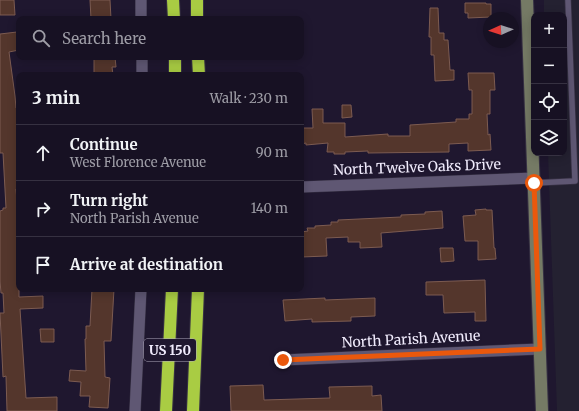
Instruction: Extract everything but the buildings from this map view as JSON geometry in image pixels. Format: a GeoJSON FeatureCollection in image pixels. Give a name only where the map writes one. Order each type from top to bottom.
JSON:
{"type":"FeatureCollection","features":[{"type":"Feature","properties":{"kind":"highway"},"geometry":{"type":"LineString","coordinates":[[173,0],[174,16]]}},
{"type":"Feature","properties":{"kind":"highway"},"geometry":{"type":"LineString","coordinates":[[197,0],[197,16]]}},
{"type":"Feature","properties":{"kind":"highway"},"geometry":{"type":"LineString","coordinates":[[175,60],[175,72]]}},
{"type":"Feature","properties":{"kind":"highway"},"geometry":{"type":"LineString","coordinates":[[198,60],[199,72]]}},
{"type":"Feature","properties":{"kind":"highway","name":"US 150"},"geometry":{"type":"LineString","coordinates":[[166,411],[172,292]]}},
{"type":"Feature","properties":{"kind":"highway","name":"US 150"},"geometry":{"type":"LineString","coordinates":[[193,411],[198,292]]}},
{"type":"Feature","properties":{"kind":"street"},"geometry":{"type":"LineString","coordinates":[[141,0],[141,16]]}},
{"type":"Feature","properties":{"kind":"street"},"geometry":{"type":"LineString","coordinates":[[527,0],[542,411]]}},
{"type":"Feature","properties":{"kind":"street"},"geometry":{"type":"LineString","coordinates":[[142,60],[142,72]]}},
{"type":"Feature","properties":{"kind":"street","name":"North Twelve Oaks Drive"},"geometry":{"type":"LineString","coordinates":[[304,187],[534,181]]}},
{"type":"Feature","properties":{"kind":"street"},"geometry":{"type":"LineString","coordinates":[[135,411],[141,292]]}},
{"type":"Feature","properties":{"kind":"street","name":"North Parish Avenue"},"geometry":{"type":"LineString","coordinates":[[283,360],[540,349]]}},
{"type":"Feature","properties":{"kind":"lane"},"geometry":{"type":"LineString","coordinates":[[534,181],[577,181],[568,0]]}},
{"type":"Feature","properties":{"kind":"shaded area"},"geometry":{"type":"Polygon","coordinates":[[[544,0],[579,0],[579,411],[557,411],[548,156],[567,156],[567,12],[544,12],[544,0]]]}},
{"type":"Feature","properties":{"kind":"route"},"geometry":{"type":"LineString","coordinates":[[283,360],[540,349],[534,183]]}}]}
